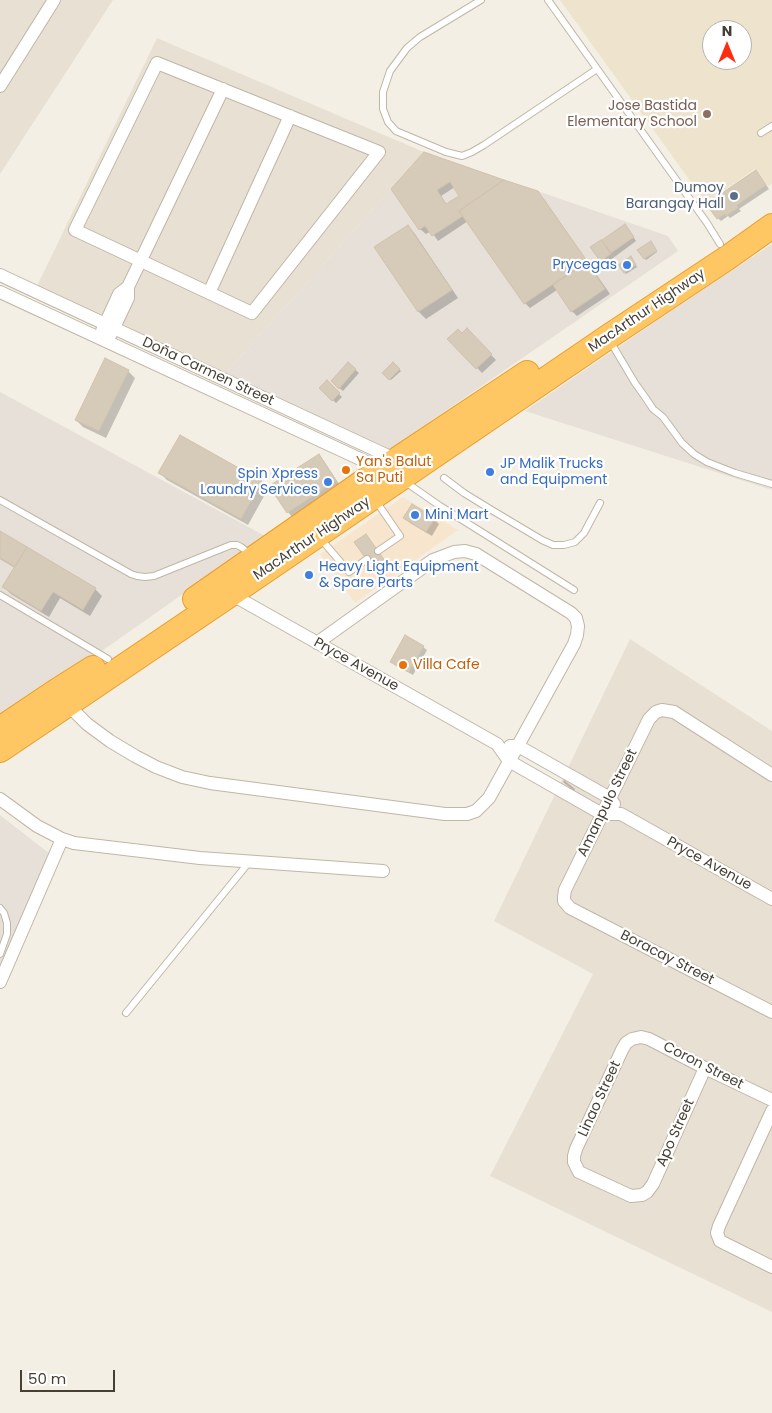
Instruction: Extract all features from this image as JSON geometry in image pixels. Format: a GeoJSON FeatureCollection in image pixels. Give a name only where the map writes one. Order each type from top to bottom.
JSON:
{"type":"FeatureCollection","features":[{"type":"Feature","properties":{"kind":"highway","name":"MacArthur Highway"},"geometry":{"type":"LineString","coordinates":[[224,589],[254,557],[399,469],[604,331],[720,244],[772,210]]}},
{"type":"Feature","properties":{"kind":"highway","name":"MacArthur Highway"},"geometry":{"type":"LineString","coordinates":[[604,331],[728,258],[772,226]]}},
{"type":"Feature","properties":{"kind":"highway","name":"MacArthur Highway"},"geometry":{"type":"LineString","coordinates":[[0,750],[61,698],[99,670],[224,589],[317,535],[374,497],[399,469]]}},
{"type":"Feature","properties":{"kind":"highway","name":"MacArthur Highway"},"geometry":{"type":"LineString","coordinates":[[0,729],[61,698]]}},
{"type":"Feature","properties":{"kind":"street"},"geometry":{"type":"LineString","coordinates":[[0,86],[54,0]]}},
{"type":"Feature","properties":{"kind":"street"},"geometry":{"type":"LineString","coordinates":[[157,63],[223,90],[379,152],[252,313],[75,230],[157,63]]}},
{"type":"Feature","properties":{"kind":"street"},"geometry":{"type":"LineString","coordinates":[[103,339],[119,294],[128,287],[223,90]]}},
{"type":"Feature","properties":{"kind":"street"},"geometry":{"type":"LineString","coordinates":[[209,293],[290,116]]}},
{"type":"Feature","properties":{"kind":"street","name":"Doña Carmen Street"},"geometry":{"type":"LineString","coordinates":[[0,276],[109,326],[399,469]]}},
{"type":"Feature","properties":{"kind":"street","name":"Doña Carmen Street"},"geometry":{"type":"LineString","coordinates":[[0,292],[399,469]]}},
{"type":"Feature","properties":{"kind":"street"},"geometry":{"type":"LineString","coordinates":[[61,698],[87,724],[110,741],[156,767],[182,777],[210,783],[445,814],[467,814],[476,811],[489,798],[574,644],[578,626],[576,618],[571,613],[476,554],[465,551],[454,552],[433,560],[317,643]]}},
{"type":"Feature","properties":{"kind":"street","name":"Pryce Avenue"},"geometry":{"type":"LineString","coordinates":[[224,589],[497,744],[510,761],[602,814],[620,814]]}},
{"type":"Feature","properties":{"kind":"street","name":"Amanpulo Street"},"geometry":{"type":"LineString","coordinates":[[564,901],[565,890],[649,719],[656,712],[662,710],[674,712],[772,775]]}},
{"type":"Feature","properties":{"kind":"street","name":"Pryce Avenue"},"geometry":{"type":"LineString","coordinates":[[497,744],[518,746],[610,798],[620,814],[772,899]]}},
{"type":"Feature","properties":{"kind":"street"},"geometry":{"type":"LineString","coordinates":[[0,799],[38,826],[62,840],[74,844],[200,858],[383,871]]}},
{"type":"Feature","properties":{"kind":"street"},"geometry":{"type":"LineString","coordinates":[[0,982],[62,840]]}},
{"type":"Feature","properties":{"kind":"street","name":"Boracay Street"},"geometry":{"type":"LineString","coordinates":[[564,901],[570,908],[772,1012]]}},
{"type":"Feature","properties":{"kind":"street","name":"Coron Street"},"geometry":{"type":"LineString","coordinates":[[632,1038],[641,1037],[649,1039],[704,1068],[772,1100]]}},
{"type":"Feature","properties":{"kind":"street","name":"Linao Street"},"geometry":{"type":"LineString","coordinates":[[632,1038],[622,1050],[576,1149],[574,1162],[579,1172],[584,1175],[631,1196],[642,1195]]}},
{"type":"Feature","properties":{"kind":"street","name":"Apo Street"},"geometry":{"type":"LineString","coordinates":[[642,1195],[653,1184],[704,1068]]}},
{"type":"Feature","properties":{"kind":"street"},"geometry":{"type":"LineString","coordinates":[[772,1111],[719,1226],[718,1237],[727,1246],[772,1267]]}},
{"type":"Feature","properties":{"kind":"lane"},"geometry":{"type":"LineString","coordinates":[[482,0],[420,37],[406,48],[390,71],[383,92],[383,109],[388,122],[396,131],[446,152],[462,156],[484,145],[597,69]]}},
{"type":"Feature","properties":{"kind":"lane"},"geometry":{"type":"LineString","coordinates":[[548,0],[720,244]]}},
{"type":"Feature","properties":{"kind":"lane"},"geometry":{"type":"LineString","coordinates":[[761,134],[772,126]]}},
{"type":"Feature","properties":{"kind":"lane"},"geometry":{"type":"LineString","coordinates":[[604,331],[653,408],[663,417],[682,443],[694,454],[707,462],[735,473],[772,484]]}},
{"type":"Feature","properties":{"kind":"lane"},"geometry":{"type":"LineString","coordinates":[[399,469],[440,506],[574,590]]}},
{"type":"Feature","properties":{"kind":"lane"},"geometry":{"type":"LineString","coordinates":[[444,478],[490,509],[553,545],[575,542],[584,533],[600,503]]}},
{"type":"Feature","properties":{"kind":"lane"},"geometry":{"type":"LineString","coordinates":[[374,497],[400,536],[378,551]]}},
{"type":"Feature","properties":{"kind":"lane"},"geometry":{"type":"LineString","coordinates":[[0,500],[137,576],[154,576],[232,545],[241,547],[254,557]]}},
{"type":"Feature","properties":{"kind":"lane"},"geometry":{"type":"LineString","coordinates":[[317,535],[349,572],[367,559]]}},
{"type":"Feature","properties":{"kind":"lane"},"geometry":{"type":"LineString","coordinates":[[0,595],[99,670]]}},
{"type":"Feature","properties":{"kind":"lane"},"geometry":{"type":"LineString","coordinates":[[126,1013],[250,861]]}},
{"type":"Feature","properties":{"kind":"lane"},"geometry":{"type":"LineString","coordinates":[[0,908],[4,913],[7,923],[7,934],[0,954]]}},
{"type":"Feature","properties":{"kind":"shaded area"},"geometry":{"type":"Polygon","coordinates":[[[0,0],[113,0],[0,174],[0,0]]]}},
{"type":"Feature","properties":{"kind":"shaded area","name":"Jose Bastida Elementary School"},"geometry":{"type":"Polygon","coordinates":[[[560,0],[772,0],[772,184],[768,186],[755,169],[706,203],[560,0]]]}},
{"type":"Feature","properties":{"kind":"shaded area"},"geometry":{"type":"Polygon","coordinates":[[[157,38],[424,152],[226,373],[37,286],[157,38]]]}},
{"type":"Feature","properties":{"kind":"shaded area","name":"Prycegas"},"geometry":{"type":"Polygon","coordinates":[[[424,152],[668,236],[678,251],[390,449],[226,373],[424,152]]]}},
{"type":"Feature","properties":{"kind":"shaded area"},"geometry":{"type":"Polygon","coordinates":[[[772,244],[772,490],[525,411],[662,317],[772,244]]]}},
{"type":"Feature","properties":{"kind":"shaded area"},"geometry":{"type":"Polygon","coordinates":[[[0,392],[265,536],[0,723],[0,392]]]}},
{"type":"Feature","properties":{"kind":"shaded area"},"geometry":{"type":"Polygon","coordinates":[[[403,497],[458,530],[355,603],[320,554],[403,497]]]}},
{"type":"Feature","properties":{"kind":"shaded area"},"geometry":{"type":"Polygon","coordinates":[[[630,639],[772,731],[772,1312],[490,1176],[593,974],[494,921],[630,639]]]}},
{"type":"Feature","properties":{"kind":"shaded area"},"geometry":{"type":"Polygon","coordinates":[[[0,815],[50,854],[0,971],[0,815]]]}},
{"type":"Feature","properties":{"kind":"building"},"geometry":{"type":"Polygon","coordinates":[[[424,152],[504,180],[459,211],[463,216],[432,236],[425,226],[419,230],[391,189],[424,152]],[[450,182],[437,190],[446,204],[459,196],[450,182]]]}},
{"type":"Feature","properties":{"kind":"building","name":"Dumoy Barangay Hall"},"geometry":{"type":"Polygon","coordinates":[[[756,170],[766,185],[737,205],[738,208],[726,216],[725,214],[717,219],[706,204],[756,170]]]}},
{"type":"Feature","properties":{"kind":"building"},"geometry":{"type":"Polygon","coordinates":[[[504,180],[538,191],[587,261],[524,304],[459,211],[504,180]]]}},
{"type":"Feature","properties":{"kind":"building"},"geometry":{"type":"Polygon","coordinates":[[[625,224],[634,237],[611,253],[602,240],[625,224]]]}},
{"type":"Feature","properties":{"kind":"building"},"geometry":{"type":"Polygon","coordinates":[[[408,225],[452,290],[418,312],[374,247],[408,225]]]}},
{"type":"Feature","properties":{"kind":"building"},"geometry":{"type":"Polygon","coordinates":[[[601,240],[611,254],[600,261],[590,247],[601,240]]]}},
{"type":"Feature","properties":{"kind":"building"},"geometry":{"type":"Polygon","coordinates":[[[651,241],[657,251],[644,259],[637,250],[651,241]]]}},
{"type":"Feature","properties":{"kind":"building"},"geometry":{"type":"Polygon","coordinates":[[[631,256],[636,265],[624,273],[618,265],[631,256]]]}},
{"type":"Feature","properties":{"kind":"building"},"geometry":{"type":"Polygon","coordinates":[[[587,262],[605,289],[571,312],[553,285],[587,262]]]}},
{"type":"Feature","properties":{"kind":"building"},"geometry":{"type":"Polygon","coordinates":[[[467,328],[492,354],[476,369],[447,339],[458,329],[462,333],[467,328]]]}},
{"type":"Feature","properties":{"kind":"building"},"geometry":{"type":"Polygon","coordinates":[[[105,358],[129,370],[99,431],[75,420],[105,358]]]}},
{"type":"Feature","properties":{"kind":"building"},"geometry":{"type":"Polygon","coordinates":[[[348,362],[356,369],[339,389],[331,381],[348,362]]]}},
{"type":"Feature","properties":{"kind":"building"},"geometry":{"type":"Polygon","coordinates":[[[393,362],[400,369],[389,380],[382,373],[393,362]]]}},
{"type":"Feature","properties":{"kind":"building"},"geometry":{"type":"Polygon","coordinates":[[[327,380],[340,393],[332,401],[319,388],[327,380]]]}},
{"type":"Feature","properties":{"kind":"building"},"geometry":{"type":"Polygon","coordinates":[[[180,435],[262,481],[241,519],[158,473],[180,435]]]}},
{"type":"Feature","properties":{"kind":"building"},"geometry":{"type":"Polygon","coordinates":[[[319,454],[336,481],[287,513],[269,486],[319,454]]]}},
{"type":"Feature","properties":{"kind":"building"},"geometry":{"type":"Polygon","coordinates":[[[412,504],[435,518],[426,532],[403,518],[412,504]]]}},
{"type":"Feature","properties":{"kind":"building"},"geometry":{"type":"Polygon","coordinates":[[[0,531],[27,547],[15,567],[0,558],[0,531]]]}},
{"type":"Feature","properties":{"kind":"building"},"geometry":{"type":"Polygon","coordinates":[[[366,534],[390,568],[378,576],[354,542],[366,534]]]}},
{"type":"Feature","properties":{"kind":"building"},"geometry":{"type":"Polygon","coordinates":[[[27,547],[96,588],[83,610],[53,592],[41,611],[2,587],[27,547]]]}},
{"type":"Feature","properties":{"kind":"building"},"geometry":{"type":"Polygon","coordinates":[[[405,635],[424,646],[409,672],[390,662],[405,635]]]}},
{"type":"Feature","properties":{"kind":"place","name":"Jose Bastida Elementary School"},"geometry":{"type":"Point","coordinates":[707,114]}},
{"type":"Feature","properties":{"kind":"place","name":"Dumoy Barangay Hall"},"geometry":{"type":"Point","coordinates":[734,196]}},
{"type":"Feature","properties":{"kind":"place","name":"Prycegas"},"geometry":{"type":"Point","coordinates":[627,265]}},
{"type":"Feature","properties":{"kind":"place","name":"Yan's Balut Sa Puti"},"geometry":{"type":"Point","coordinates":[346,470]}},
{"type":"Feature","properties":{"kind":"place","name":"JP Malik Trucks and Equipment"},"geometry":{"type":"Point","coordinates":[490,472]}},
{"type":"Feature","properties":{"kind":"place","name":"Spin Xpress Laundry Services"},"geometry":{"type":"Point","coordinates":[328,482]}},
{"type":"Feature","properties":{"kind":"place","name":"Mini Mart"},"geometry":{"type":"Point","coordinates":[415,515]}},
{"type":"Feature","properties":{"kind":"place","name":"Heavy Light Equipment & Spare Parts"},"geometry":{"type":"Point","coordinates":[309,575]}},
{"type":"Feature","properties":{"kind":"place","name":"Villa Cafe"},"geometry":{"type":"Point","coordinates":[403,665]}}]}
